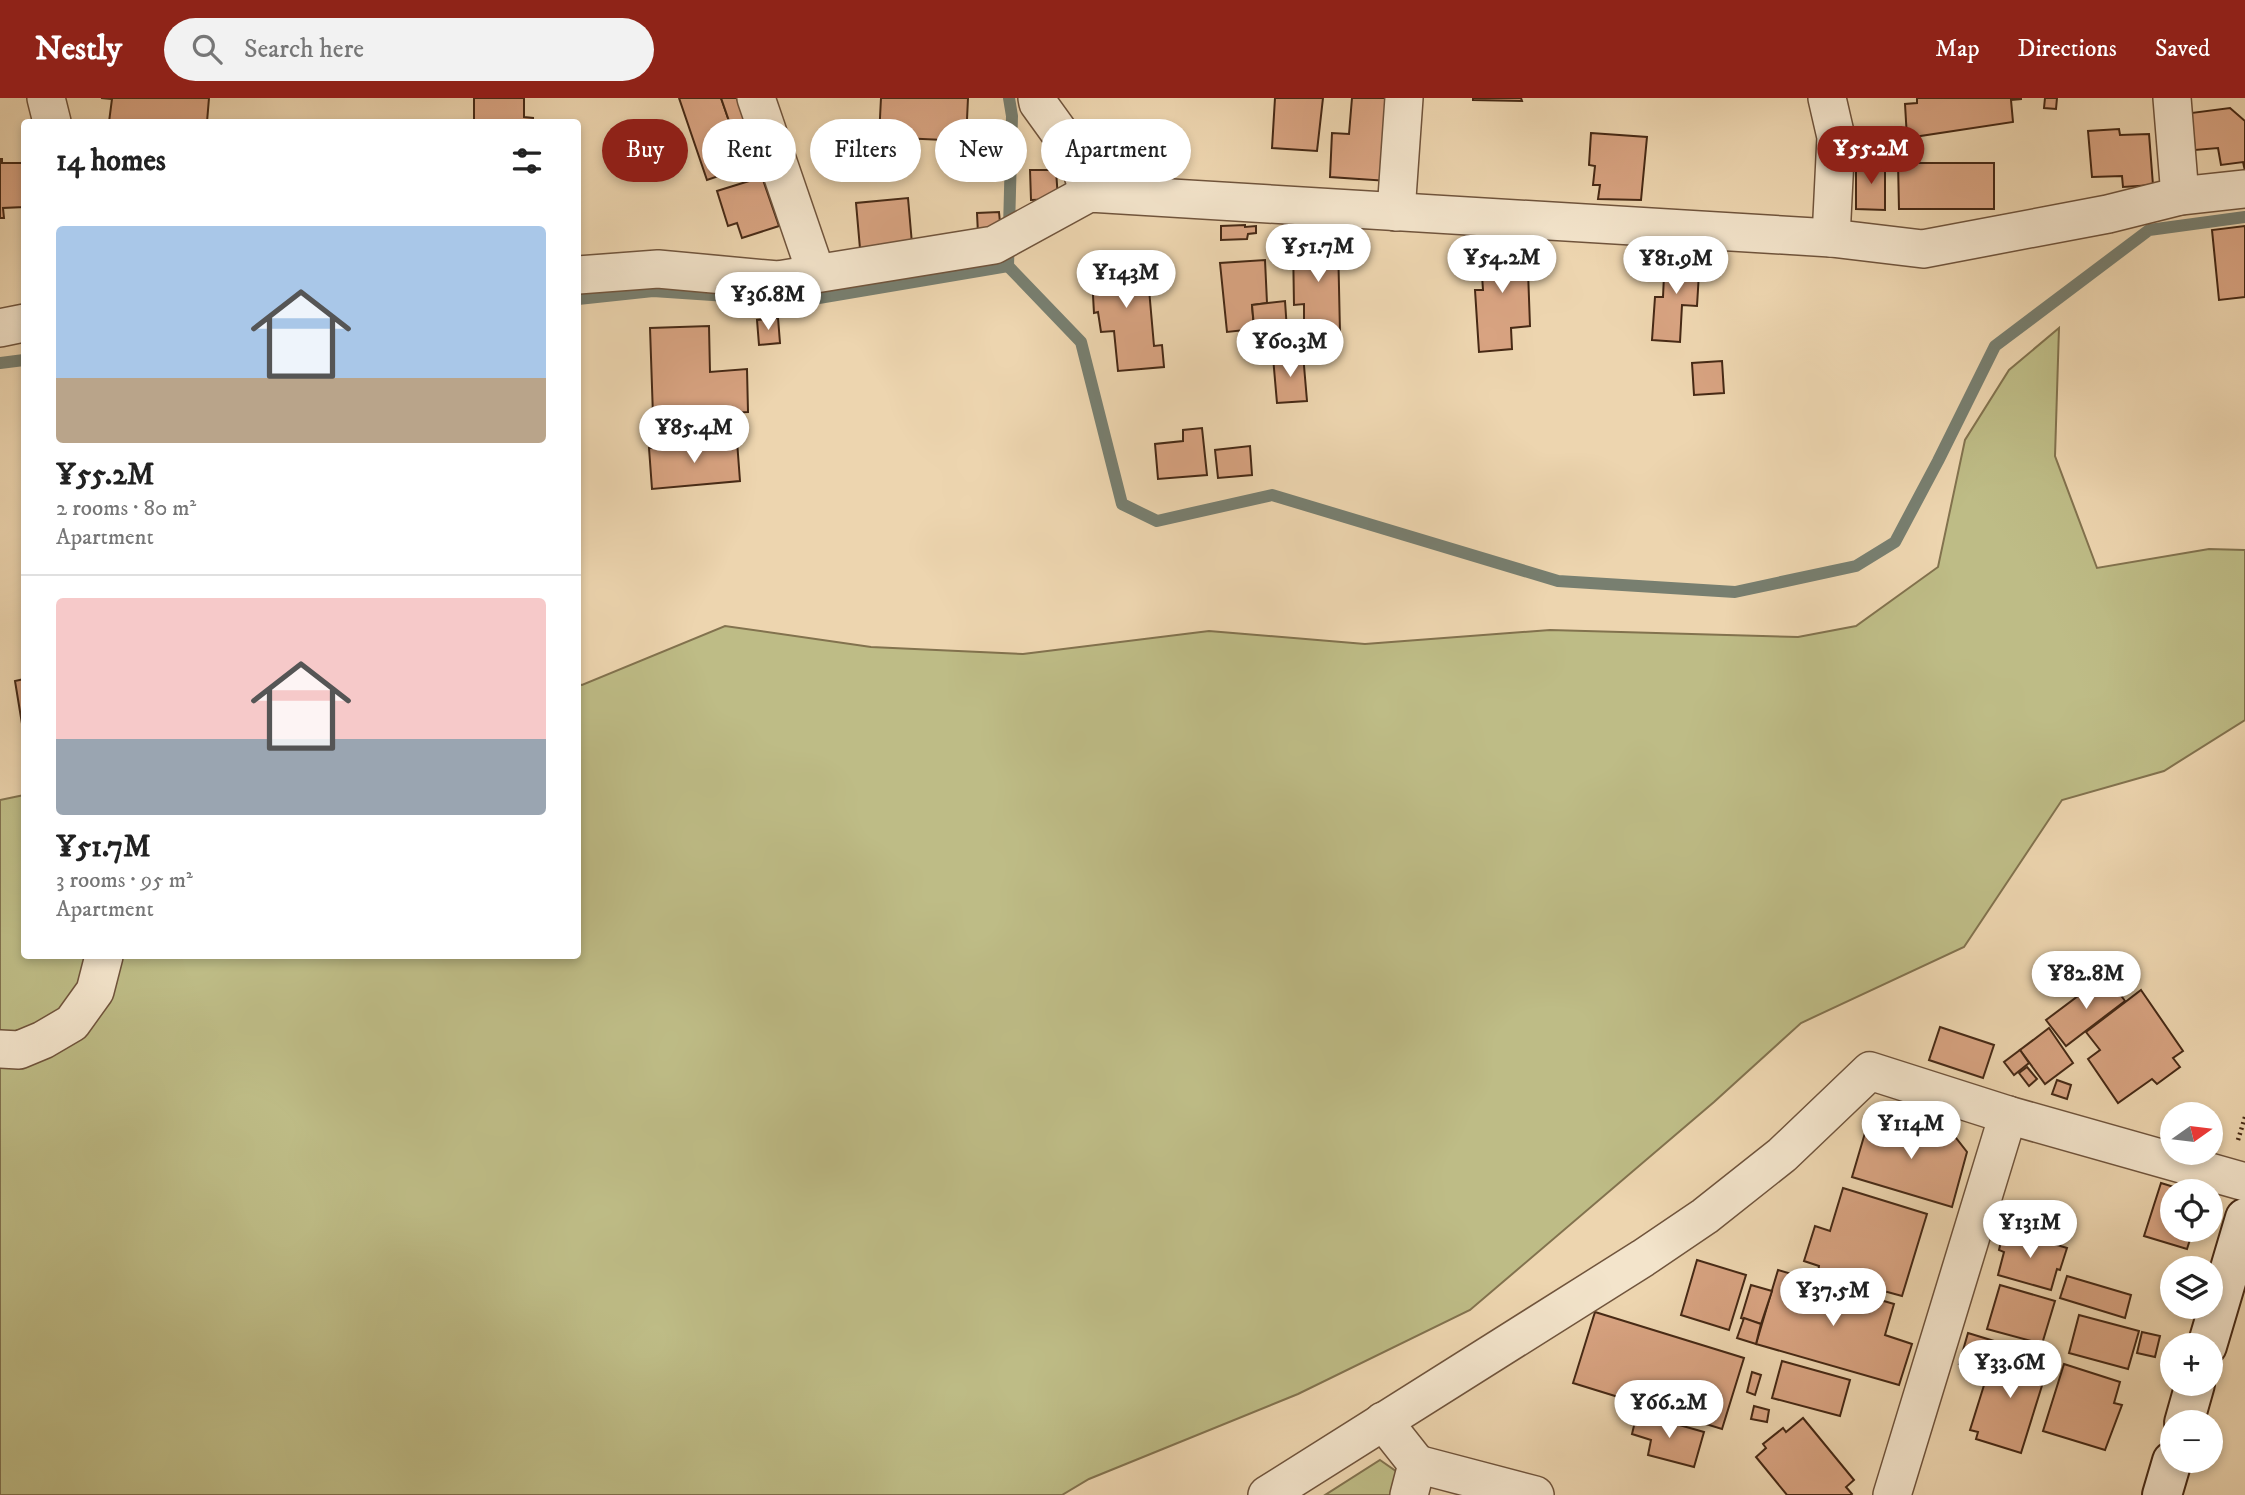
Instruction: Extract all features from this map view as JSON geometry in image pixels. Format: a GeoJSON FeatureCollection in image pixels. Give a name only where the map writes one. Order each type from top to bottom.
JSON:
{"type":"FeatureCollection","features":[{"type":"Feature","properties":{"kind":"main road"},"geometry":{"type":"LineString","coordinates":[[2211,1333],[2245,1217]]}},
{"type":"Feature","properties":{"kind":"main road"},"geometry":{"type":"LineString","coordinates":[[2162,1495],[2168,1473]]}},
{"type":"Feature","properties":{"kind":"street"},"geometry":{"type":"LineString","coordinates":[[46,98],[51,119]]}},
{"type":"Feature","properties":{"kind":"street"},"geometry":{"type":"LineString","coordinates":[[756,98],[816,273]]}},
{"type":"Feature","properties":{"kind":"street"},"geometry":{"type":"LineString","coordinates":[[1037,98],[1077,157],[1089,193]]}},
{"type":"Feature","properties":{"kind":"street"},"geometry":{"type":"LineString","coordinates":[[1396,212],[1404,98]]}},
{"type":"Feature","properties":{"kind":"street"},"geometry":{"type":"LineString","coordinates":[[1827,98],[1836,137],[1831,238]]}},
{"type":"Feature","properties":{"kind":"street"},"geometry":{"type":"LineString","coordinates":[[2172,98],[2180,196]]}},
{"type":"Feature","properties":{"kind":"street"},"geometry":{"type":"LineString","coordinates":[[581,275],[658,270],[778,280],[994,245],[1089,193],[1831,238],[1923,249],[2108,214],[2180,196],[2245,188]]}},
{"type":"Feature","properties":{"kind":"street"},"geometry":{"type":"LineString","coordinates":[[0,328],[21,324]]}},
{"type":"Feature","properties":{"kind":"street"},"geometry":{"type":"LineString","coordinates":[[0,1049],[19,1050],[72,1023],[95,991],[103,959]]}},
{"type":"Feature","properties":{"kind":"street"},"geometry":{"type":"LineString","coordinates":[[1267,1495],[1643,1258],[1705,1216],[1782,1155],[1870,1071],[2008,1115],[2245,1182]]}},
{"type":"Feature","properties":{"kind":"street"},"geometry":{"type":"LineString","coordinates":[[1892,1495],[2008,1115]]}},
{"type":"Feature","properties":{"kind":"street"},"geometry":{"type":"LineString","coordinates":[[1383,1421],[1413,1480],[1535,1495]]}},
{"type":"Feature","properties":{"kind":"shaded area"},"geometry":{"type":"Polygon","coordinates":[[[2059,328],[2055,456],[2097,568],[2209,549],[2245,550],[2245,720],[2164,771],[2062,800],[1964,947],[1801,1023],[1714,1102],[1470,1310],[1298,1394],[1089,1479],[1062,1495],[0,1495],[0,800],[21,796],[21,959],[581,959],[581,685],[725,626],[871,647],[1023,654],[1209,631],[1365,644],[1550,630],[1798,637],[1856,626],[1938,567],[1965,440],[2009,370],[2059,328]]]}},
{"type":"Feature","properties":{"kind":"shaded area"},"geometry":{"type":"Polygon","coordinates":[[[1380,1460],[1400,1474],[1394,1495],[1325,1495],[1380,1460]]]}},
{"type":"Feature","properties":{"kind":"building"},"geometry":{"type":"Polygon","coordinates":[[[101,98],[209,98],[207,119],[109,119],[112,99],[101,98]]]}},
{"type":"Feature","properties":{"kind":"building"},"geometry":{"type":"Polygon","coordinates":[[[474,98],[524,98],[524,117],[533,118],[533,119],[474,119],[474,98]]]}},
{"type":"Feature","properties":{"kind":"building"},"geometry":{"type":"Polygon","coordinates":[[[679,98],[721,98],[728,119],[702,119],[702,165],[688,119],[679,98]]]}},
{"type":"Feature","properties":{"kind":"building"},"geometry":{"type":"Polygon","coordinates":[[[721,98],[737,98],[744,119],[728,119],[721,98]]]}},
{"type":"Feature","properties":{"kind":"building"},"geometry":{"type":"Polygon","coordinates":[[[881,98],[968,98],[967,119],[935,119],[935,140],[921,139],[921,119],[880,119],[881,98]]]}},
{"type":"Feature","properties":{"kind":"building"},"geometry":{"type":"Polygon","coordinates":[[[1275,98],[1323,98],[1317,151],[1272,148],[1275,98]]]}},
{"type":"Feature","properties":{"kind":"building"},"geometry":{"type":"Polygon","coordinates":[[[1352,98],[1395,98],[1388,181],[1330,177],[1332,133],[1349,134],[1352,98]]]}},
{"type":"Feature","properties":{"kind":"building"},"geometry":{"type":"Polygon","coordinates":[[[1521,98],[1522,101],[1473,100],[1521,98]]]}},
{"type":"Feature","properties":{"kind":"building"},"geometry":{"type":"Polygon","coordinates":[[[1917,98],[2021,99],[2011,100],[2013,122],[1907,138],[1905,104],[1917,103],[1917,98]]]}},
{"type":"Feature","properties":{"kind":"building"},"geometry":{"type":"Polygon","coordinates":[[[2045,98],[2057,98],[2056,109],[2044,108],[2045,98]]]}},
{"type":"Feature","properties":{"kind":"building"},"geometry":{"type":"Polygon","coordinates":[[[2230,108],[2245,121],[2245,171],[2243,162],[2221,165],[2218,148],[2195,150],[2191,113],[2230,108]]]}},
{"type":"Feature","properties":{"kind":"building"},"geometry":{"type":"Polygon","coordinates":[[[2119,129],[2120,135],[2149,134],[2153,185],[2123,187],[2122,176],[2092,177],[2088,131],[2119,129]]]}},
{"type":"Feature","properties":{"kind":"building"},"geometry":{"type":"Polygon","coordinates":[[[1591,133],[1647,137],[1641,200],[1598,199],[1600,185],[1593,185],[1595,166],[1589,165],[1591,133]]]}},
{"type":"Feature","properties":{"kind":"building"},"geometry":{"type":"Polygon","coordinates":[[[2,159],[2,163],[21,163],[21,207],[3,208],[4,218],[0,218],[2,159]]]}},
{"type":"Feature","properties":{"kind":"building"},"geometry":{"type":"Polygon","coordinates":[[[1856,162],[1885,162],[1885,210],[1856,209],[1856,162]]]}},
{"type":"Feature","properties":{"kind":"building"},"geometry":{"type":"Polygon","coordinates":[[[1898,163],[1994,163],[1994,209],[1899,209],[1898,163]]]}},
{"type":"Feature","properties":{"kind":"building"},"geometry":{"type":"Polygon","coordinates":[[[1030,170],[1041,170],[1041,182],[1057,182],[1058,199],[1031,200],[1030,170]]]}},
{"type":"Feature","properties":{"kind":"building"},"geometry":{"type":"Polygon","coordinates":[[[746,182],[764,182],[779,226],[742,238],[737,223],[728,226],[717,191],[746,182]]]}},
{"type":"Feature","properties":{"kind":"building"},"geometry":{"type":"Polygon","coordinates":[[[908,198],[913,255],[861,260],[856,203],[908,198]]]}},
{"type":"Feature","properties":{"kind":"building"},"geometry":{"type":"Polygon","coordinates":[[[999,212],[1001,233],[978,234],[977,213],[999,212]]]}},
{"type":"Feature","properties":{"kind":"building"},"geometry":{"type":"Polygon","coordinates":[[[1221,226],[1256,226],[1256,233],[1248,234],[1247,239],[1221,240],[1221,226]]]}},
{"type":"Feature","properties":{"kind":"building"},"geometry":{"type":"Polygon","coordinates":[[[2245,226],[2245,297],[2219,300],[2212,230],[2245,226]]]}},
{"type":"Feature","properties":{"kind":"building"},"geometry":{"type":"Polygon","coordinates":[[[1335,227],[1335,237],[1295,238],[1294,228],[1335,227]]]}},
{"type":"Feature","properties":{"kind":"building"},"geometry":{"type":"Polygon","coordinates":[[[1338,242],[1340,333],[1321,334],[1321,325],[1304,325],[1304,304],[1294,305],[1293,243],[1338,242]]]}},
{"type":"Feature","properties":{"kind":"building"},"geometry":{"type":"Polygon","coordinates":[[[1527,243],[1530,326],[1511,328],[1512,349],[1479,352],[1475,290],[1483,290],[1480,245],[1527,243]]]}},
{"type":"Feature","properties":{"kind":"building"},"geometry":{"type":"Polygon","coordinates":[[[1665,254],[1700,256],[1697,306],[1682,305],[1680,342],[1652,340],[1655,297],[1663,297],[1665,254]]]}},
{"type":"Feature","properties":{"kind":"building"},"geometry":{"type":"Polygon","coordinates":[[[1146,255],[1154,346],[1162,345],[1164,367],[1118,371],[1114,331],[1101,332],[1098,312],[1094,313],[1091,260],[1146,255]]]}},
{"type":"Feature","properties":{"kind":"building"},"geometry":{"type":"Polygon","coordinates":[[[1265,260],[1267,303],[1252,305],[1254,329],[1227,332],[1220,263],[1265,260]]]}},
{"type":"Feature","properties":{"kind":"building"},"geometry":{"type":"Polygon","coordinates":[[[1285,301],[1288,345],[1256,348],[1252,305],[1285,301]]]}},
{"type":"Feature","properties":{"kind":"building"},"geometry":{"type":"Polygon","coordinates":[[[778,318],[780,343],[759,345],[757,320],[778,318]]]}},
{"type":"Feature","properties":{"kind":"building"},"geometry":{"type":"Polygon","coordinates":[[[709,326],[710,372],[747,369],[748,412],[653,416],[650,328],[709,326]]]}},
{"type":"Feature","properties":{"kind":"building"},"geometry":{"type":"Polygon","coordinates":[[[1303,354],[1307,401],[1277,403],[1273,357],[1303,354]]]}},
{"type":"Feature","properties":{"kind":"building"},"geometry":{"type":"Polygon","coordinates":[[[1722,361],[1724,393],[1694,395],[1692,363],[1722,361]]]}},
{"type":"Feature","properties":{"kind":"building"},"geometry":{"type":"Polygon","coordinates":[[[1202,428],[1207,475],[1158,479],[1155,444],[1183,441],[1183,430],[1202,428]]]}},
{"type":"Feature","properties":{"kind":"building"},"geometry":{"type":"Polygon","coordinates":[[[737,441],[740,481],[652,489],[649,448],[737,441]]]}},
{"type":"Feature","properties":{"kind":"building"},"geometry":{"type":"Polygon","coordinates":[[[1250,446],[1252,475],[1218,478],[1215,450],[1250,446]]]}},
{"type":"Feature","properties":{"kind":"building"},"geometry":{"type":"Polygon","coordinates":[[[21,680],[21,718],[15,681],[21,680]]]}},
{"type":"Feature","properties":{"kind":"building"},"geometry":{"type":"Polygon","coordinates":[[[2106,975],[2125,1001],[2066,1046],[2046,1020],[2106,975]]]}},
{"type":"Feature","properties":{"kind":"building"},"geometry":{"type":"Polygon","coordinates":[[[2141,990],[2183,1051],[2173,1058],[2180,1067],[2157,1084],[2152,1079],[2118,1103],[2088,1059],[2100,1050],[2086,1032],[2141,990]]]}},
{"type":"Feature","properties":{"kind":"building"},"geometry":{"type":"Polygon","coordinates":[[[1940,1027],[1994,1045],[1983,1078],[1929,1060],[1940,1027]]]}},
{"type":"Feature","properties":{"kind":"building"},"geometry":{"type":"Polygon","coordinates":[[[2049,1028],[2073,1063],[2045,1084],[2020,1050],[2049,1028]]]}},
{"type":"Feature","properties":{"kind":"building"},"geometry":{"type":"Polygon","coordinates":[[[2020,1050],[2029,1063],[2014,1075],[2004,1062],[2020,1050]]]}},
{"type":"Feature","properties":{"kind":"building"},"geometry":{"type":"Polygon","coordinates":[[[2027,1067],[2037,1079],[2029,1086],[2019,1073],[2027,1067]]]}},
{"type":"Feature","properties":{"kind":"building"},"geometry":{"type":"Polygon","coordinates":[[[2057,1080],[2071,1085],[2067,1099],[2052,1094],[2057,1080]]]}},
{"type":"Feature","properties":{"kind":"building"},"geometry":{"type":"Polygon","coordinates":[[[1870,1116],[1956,1138],[1967,1152],[1952,1207],[1852,1177],[1870,1116]]]}},
{"type":"Feature","properties":{"kind":"building"},"geometry":{"type":"Polygon","coordinates":[[[2160,1186],[2160,1241],[2144,1236],[2160,1186]]]}},
{"type":"Feature","properties":{"kind":"building"},"geometry":{"type":"Polygon","coordinates":[[[1843,1188],[1927,1214],[1902,1296],[1818,1273],[1819,1266],[1804,1261],[1815,1226],[1830,1231],[1843,1188]]]}},
{"type":"Feature","properties":{"kind":"building"},"geometry":{"type":"Polygon","coordinates":[[[2004,1229],[2067,1248],[2051,1290],[1998,1275],[2004,1252],[1999,1250],[2004,1229]]]}},
{"type":"Feature","properties":{"kind":"building"},"geometry":{"type":"Polygon","coordinates":[[[2164,1242],[2189,1242],[2187,1249],[2164,1242]]]}},
{"type":"Feature","properties":{"kind":"building"},"geometry":{"type":"Polygon","coordinates":[[[1697,1260],[1746,1275],[1729,1330],[1681,1315],[1697,1260]]]}},
{"type":"Feature","properties":{"kind":"building"},"geometry":{"type":"Polygon","coordinates":[[[1778,1270],[1894,1304],[1885,1335],[1912,1344],[1899,1385],[1756,1344],[1778,1270]]]}},
{"type":"Feature","properties":{"kind":"building"},"geometry":{"type":"Polygon","coordinates":[[[2067,1276],[2131,1295],[2125,1318],[2060,1298],[2067,1276]]]}},
{"type":"Feature","properties":{"kind":"building"},"geometry":{"type":"Polygon","coordinates":[[[1751,1285],[1772,1291],[1761,1324],[1741,1318],[1751,1285]]]}},
{"type":"Feature","properties":{"kind":"building"},"geometry":{"type":"Polygon","coordinates":[[[2000,1285],[2055,1301],[2042,1344],[1987,1329],[2000,1285]]]}},
{"type":"Feature","properties":{"kind":"building"},"geometry":{"type":"Polygon","coordinates":[[[1595,1312],[1744,1358],[1722,1429],[1573,1383],[1595,1312]]]}},
{"type":"Feature","properties":{"kind":"building"},"geometry":{"type":"Polygon","coordinates":[[[2079,1315],[2139,1331],[2128,1369],[2069,1353],[2079,1315]]]}},
{"type":"Feature","properties":{"kind":"building"},"geometry":{"type":"Polygon","coordinates":[[[1744,1318],[1761,1324],[1756,1344],[1737,1338],[1744,1318]]]}},
{"type":"Feature","properties":{"kind":"building"},"geometry":{"type":"Polygon","coordinates":[[[2142,1332],[2160,1336],[2155,1357],[2137,1353],[2142,1332]]]}},
{"type":"Feature","properties":{"kind":"building"},"geometry":{"type":"Polygon","coordinates":[[[1968,1333],[2004,1344],[2003,1351],[1989,1347],[1982,1371],[1959,1364],[1968,1333]]]}},
{"type":"Feature","properties":{"kind":"building"},"geometry":{"type":"Polygon","coordinates":[[[2011,1348],[2050,1360],[2021,1453],[1976,1439],[1978,1432],[1970,1430],[1985,1382],[1988,1383],[1996,1360],[2006,1363],[2011,1348]]]}},
{"type":"Feature","properties":{"kind":"building"},"geometry":{"type":"Polygon","coordinates":[[[1782,1361],[1850,1380],[1840,1416],[1772,1398],[1782,1361]]]}},
{"type":"Feature","properties":{"kind":"building"},"geometry":{"type":"Polygon","coordinates":[[[2064,1364],[2120,1382],[2114,1403],[2122,1405],[2105,1450],[2043,1431],[2064,1364]]]}},
{"type":"Feature","properties":{"kind":"building"},"geometry":{"type":"Polygon","coordinates":[[[1752,1372],[1761,1375],[1755,1395],[1747,1392],[1752,1372]]]}},
{"type":"Feature","properties":{"kind":"building"},"geometry":{"type":"Polygon","coordinates":[[[1754,1406],[1769,1410],[1767,1422],[1751,1419],[1754,1406]]]}},
{"type":"Feature","properties":{"kind":"building"},"geometry":{"type":"Polygon","coordinates":[[[1637,1413],[1704,1432],[1694,1467],[1648,1455],[1651,1440],[1632,1434],[1637,1413]]]}},
{"type":"Feature","properties":{"kind":"building"},"geometry":{"type":"Polygon","coordinates":[[[1803,1418],[1854,1480],[1846,1487],[1851,1495],[1787,1495],[1756,1457],[1766,1448],[1763,1444],[1783,1428],[1786,1432],[1803,1418]]]}},
{"type":"Feature","properties":{"kind":"waterway"},"geometry":{"type":"LineString","coordinates":[[1009,98],[1012,116],[1008,266],[1081,342],[1122,504],[1157,521],[1272,495],[1558,581],[1735,592],[1856,566],[1895,542],[1995,346],[2149,230],[2245,217]]}},
{"type":"Feature","properties":{"kind":"waterway"},"geometry":{"type":"LineString","coordinates":[[581,299],[653,291],[801,301],[1008,266]]}},
{"type":"Feature","properties":{"kind":"waterway"},"geometry":{"type":"LineString","coordinates":[[0,363],[21,360]]}}]}
